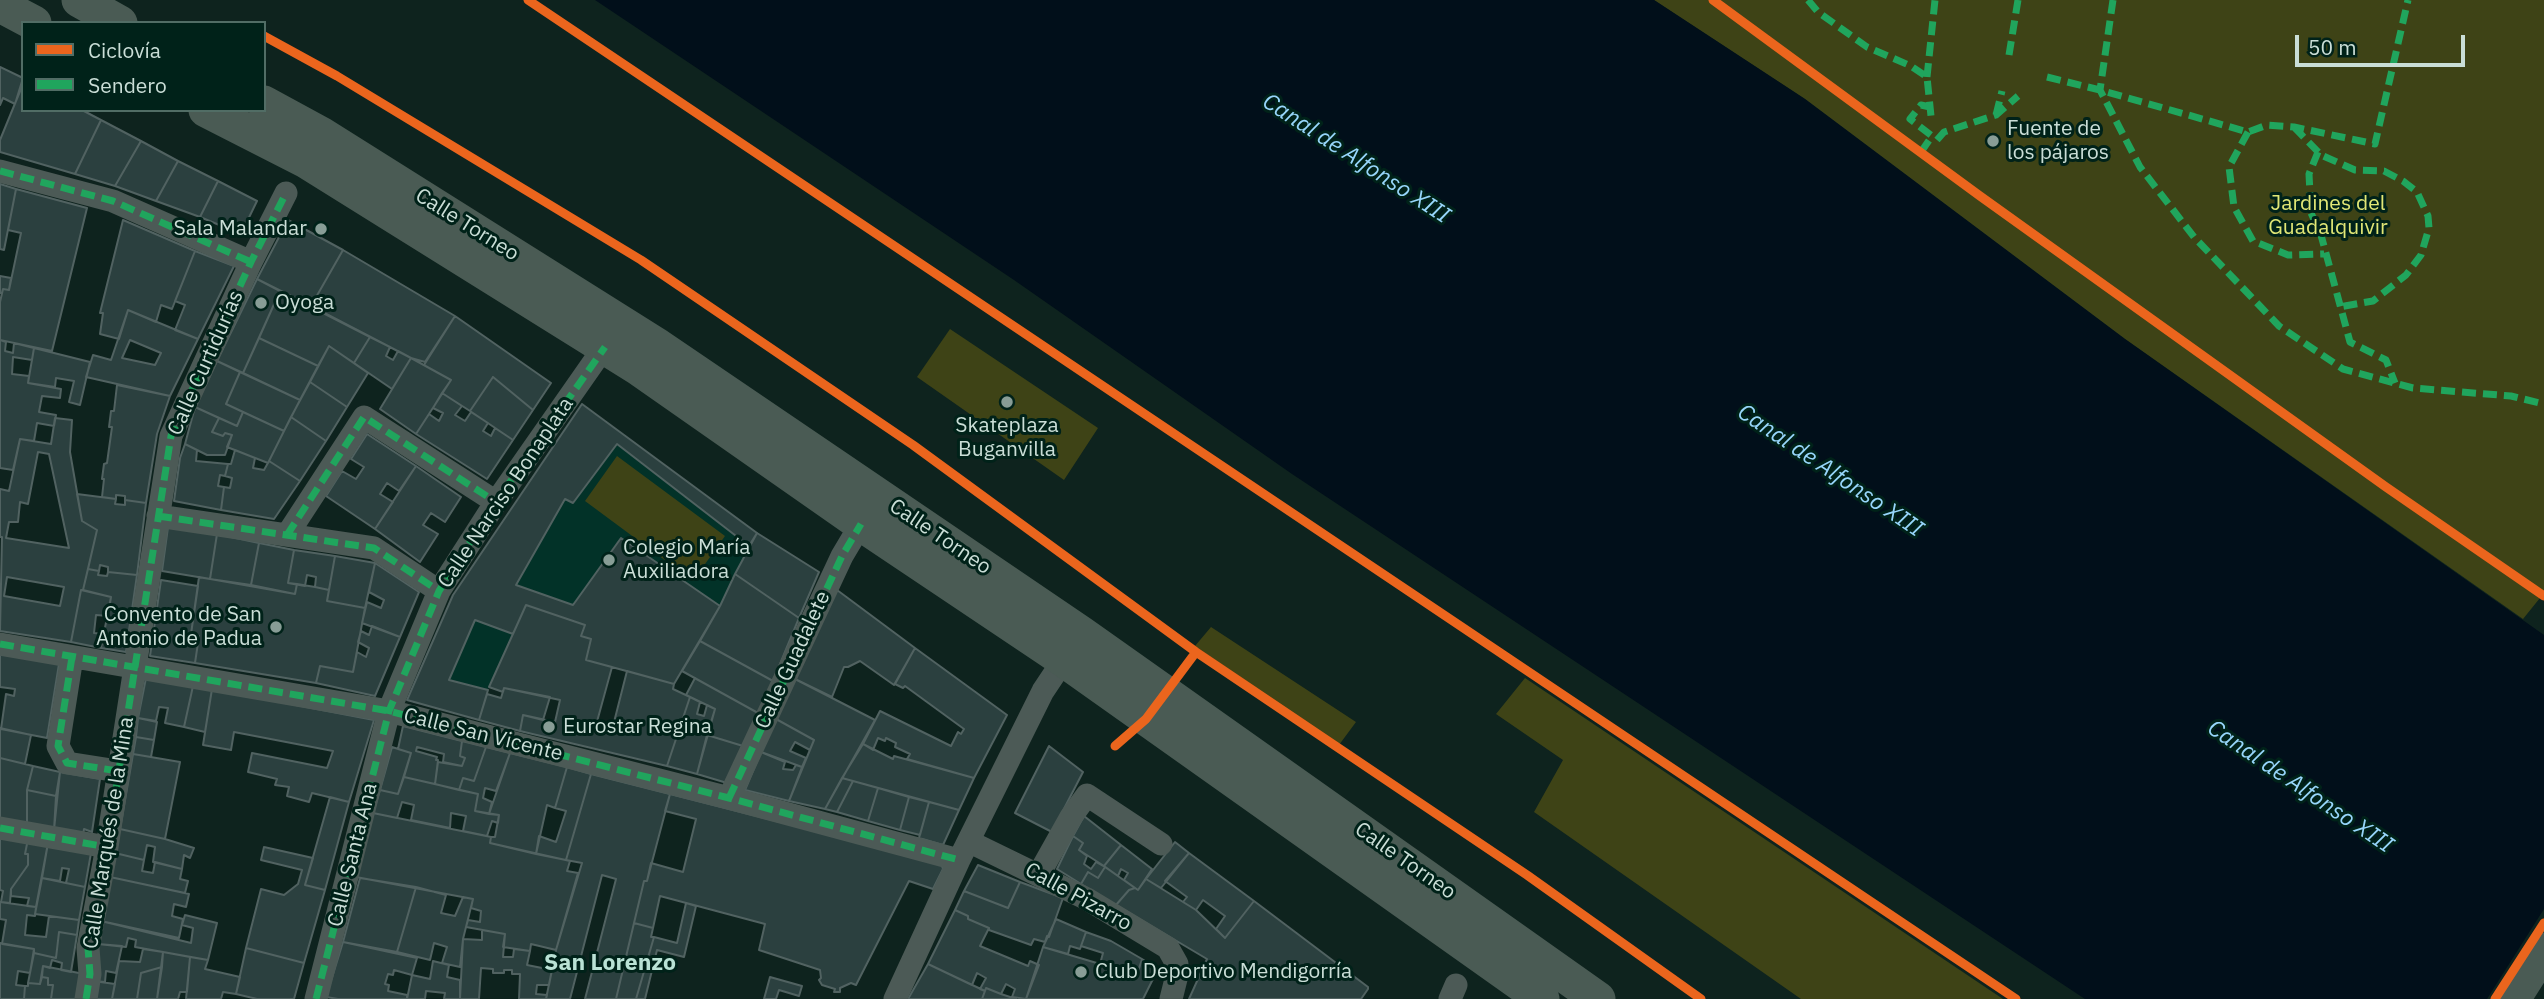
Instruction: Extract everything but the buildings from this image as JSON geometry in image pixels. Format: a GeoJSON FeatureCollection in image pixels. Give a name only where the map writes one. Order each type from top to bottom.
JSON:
{"type":"FeatureCollection","features":[{"type":"Feature","properties":{"kind":"main road"},"geometry":{"type":"LineString","coordinates":[[79,0],[116,21]]}},
{"type":"Feature","properties":{"kind":"main road"},"geometry":{"type":"LineString","coordinates":[[0,5],[30,21]]}},
{"type":"Feature","properties":{"kind":"main road","name":"Calle Torneo"},"geometry":{"type":"LineString","coordinates":[[266,104],[321,134],[1073,647],[1598,999]]}},
{"type":"Feature","properties":{"kind":"main road","name":"Calle Torneo"},"geometry":{"type":"LineString","coordinates":[[210,112],[306,161],[614,334],[861,524],[1073,647],[1542,999]]}},
{"type":"Feature","properties":{"kind":"main road"},"geometry":{"type":"LineString","coordinates":[[2513,999],[2544,950]]}},
{"type":"Feature","properties":{"kind":"street"},"geometry":{"type":"LineString","coordinates":[[0,172],[113,201],[251,262]]}},
{"type":"Feature","properties":{"kind":"street","name":"Calle Curtidurías"},"geometry":{"type":"LineString","coordinates":[[135,667],[171,436],[286,192]]}},
{"type":"Feature","properties":{"kind":"street","name":"Calle Narciso Bonaplata"},"geometry":{"type":"LineString","coordinates":[[389,711],[439,592],[496,502],[614,334]]}},
{"type":"Feature","properties":{"kind":"street"},"geometry":{"type":"LineString","coordinates":[[287,535],[364,417],[496,502]]}},
{"type":"Feature","properties":{"kind":"street"},"geometry":{"type":"LineString","coordinates":[[158,516],[374,548],[439,592]]}},
{"type":"Feature","properties":{"kind":"street","name":"Calle Guadalete"},"geometry":{"type":"LineString","coordinates":[[729,798],[842,556],[861,524]]}},
{"type":"Feature","properties":{"kind":"street","name":"Calle San Vicente"},"geometry":{"type":"LineString","coordinates":[[0,644],[389,711],[729,798],[965,851]]}},
{"type":"Feature","properties":{"kind":"street"},"geometry":{"type":"LineString","coordinates":[[895,999],[1043,691],[1073,647]]}},
{"type":"Feature","properties":{"kind":"street"},"geometry":{"type":"LineString","coordinates":[[72,657],[58,746],[67,763],[118,771]]}},
{"type":"Feature","properties":{"kind":"street","name":"Calle Marqués de la Mina"},"geometry":{"type":"LineString","coordinates":[[86,999],[90,974],[89,948],[135,667]]}},
{"type":"Feature","properties":{"kind":"street","name":"Calle Santa Ana"},"geometry":{"type":"LineString","coordinates":[[316,999],[389,711]]}},
{"type":"Feature","properties":{"kind":"street"},"geometry":{"type":"LineString","coordinates":[[1039,874],[1071,817],[1087,795],[1161,845]]}},
{"type":"Feature","properties":{"kind":"street"},"geometry":{"type":"LineString","coordinates":[[0,828],[107,847]]}},
{"type":"Feature","properties":{"kind":"street","name":"Calle Pizarro"},"geometry":{"type":"LineString","coordinates":[[965,851],[1039,874],[1087,899],[1168,948],[1177,964],[1171,999]]}},
{"type":"Feature","properties":{"kind":"shaded area","name":"Colegio María Auxiliadora"},"geometry":{"type":"Polygon","coordinates":[[[582,404],[757,533],[720,606],[674,684],[586,660],[527,605],[489,687],[479,720],[407,700],[453,595],[582,404]]]}},
{"type":"Feature","properties":{"kind":"green space","name":"Jardines del Guadalquivir"},"geometry":{"type":"Polygon","coordinates":[[[1654,0],[2544,0],[2544,593],[2523,619],[2125,339],[1805,99],[1654,0]]]}},
{"type":"Feature","properties":{"kind":"green space","name":"Skateplaza Buganvilla"},"geometry":{"type":"Polygon","coordinates":[[[950,329],[1098,428],[1064,480],[917,377],[950,329]]]}},
{"type":"Feature","properties":{"kind":"green space"},"geometry":{"type":"Polygon","coordinates":[[[617,456],[725,536],[693,581],[585,501],[617,456]]]}},
{"type":"Feature","properties":{"kind":"green space"},"geometry":{"type":"Polygon","coordinates":[[[1211,627],[1356,722],[1339,745],[1195,646],[1211,627]]]}},
{"type":"Feature","properties":{"kind":"green space"},"geometry":{"type":"Polygon","coordinates":[[[1525,678],[2003,999],[1801,999],[1534,812],[1563,760],[1496,714],[1525,678]]]}},
{"type":"Feature","properties":{"kind":"water","name":"Canal de Alfonso XIII"},"geometry":{"type":"Polygon","coordinates":[[[595,0],[1654,0],[1805,99],[2125,339],[2544,635],[2544,999],[2085,999],[1292,474],[1014,280],[595,0]]]}},
{"type":"Feature","properties":{"kind":"pier"},"geometry":{"type":"Polygon","coordinates":[[[2544,909],[2544,999],[2487,999],[2544,909]]]}},
{"type":"Feature","properties":{"kind":"marked path"},"geometry":{"type":"LineString","coordinates":[[1808,0],[1818,12],[1867,47],[1911,66],[1927,77],[1931,116]]}},
{"type":"Feature","properties":{"kind":"marked path"},"geometry":{"type":"LineString","coordinates":[[1927,77],[1935,0]]}},
{"type":"Feature","properties":{"kind":"marked path"},"geometry":{"type":"LineString","coordinates":[[2009,55],[2018,0]]}},
{"type":"Feature","properties":{"kind":"marked path"},"geometry":{"type":"LineString","coordinates":[[2113,0],[2100,90],[2140,167],[2194,237],[2279,326],[2343,369],[2413,388],[2511,396],[2544,404]]}},
{"type":"Feature","properties":{"kind":"marked path"},"geometry":{"type":"LineString","coordinates":[[2047,77],[2248,132],[2267,125],[2294,127],[2375,144],[2408,0]]}},
{"type":"Feature","properties":{"kind":"marked path"},"geometry":{"type":"LineString","coordinates":[[1996,115],[2002,91]]}},
{"type":"Feature","properties":{"kind":"marked path"},"geometry":{"type":"LineString","coordinates":[[1937,140],[1944,132],[1996,115],[2018,96]]}},
{"type":"Feature","properties":{"kind":"marked path"},"geometry":{"type":"LineString","coordinates":[[1921,152],[1932,136],[1910,119],[1921,105],[1930,107]]}},
{"type":"Feature","properties":{"kind":"marked path"},"geometry":{"type":"LineString","coordinates":[[2294,127],[2321,155],[2355,170],[2384,171],[2403,181],[2417,192],[2428,216],[2429,228],[2421,255],[2406,275],[2373,301],[2339,307]]}},
{"type":"Feature","properties":{"kind":"marked path"},"geometry":{"type":"LineString","coordinates":[[2248,132],[2229,167],[2234,207],[2253,241],[2288,255],[2324,254]]}},
{"type":"Feature","properties":{"kind":"marked path"},"geometry":{"type":"LineString","coordinates":[[2318,152],[2309,174],[2311,213],[2321,235],[2350,342],[2386,360],[2395,383]]}},
{"type":"Feature","properties":{"kind":"marked path"},"geometry":{"type":"LineString","coordinates":[[0,171],[113,201],[251,262]]}},
{"type":"Feature","properties":{"kind":"marked path"},"geometry":{"type":"LineString","coordinates":[[86,999],[90,974],[88,948],[107,847],[171,436],[251,262],[286,193]]}},
{"type":"Feature","properties":{"kind":"marked path"},"geometry":{"type":"LineString","coordinates":[[316,999],[389,711],[439,591],[496,502],[605,347]]}},
{"type":"Feature","properties":{"kind":"marked path"},"geometry":{"type":"LineString","coordinates":[[287,535],[364,417],[496,502]]}},
{"type":"Feature","properties":{"kind":"marked path"},"geometry":{"type":"LineString","coordinates":[[158,516],[374,548],[439,591]]}},
{"type":"Feature","properties":{"kind":"marked path"},"geometry":{"type":"LineString","coordinates":[[729,798],[842,556],[861,524]]}},
{"type":"Feature","properties":{"kind":"marked path"},"geometry":{"type":"LineString","coordinates":[[0,644],[389,711],[959,860]]}},
{"type":"Feature","properties":{"kind":"marked path"},"geometry":{"type":"LineString","coordinates":[[72,657],[58,746],[67,763],[118,771]]}},
{"type":"Feature","properties":{"kind":"marked path"},"geometry":{"type":"LineString","coordinates":[[0,828],[107,847]]}},
{"type":"Feature","properties":{"kind":"cycle path"},"geometry":{"type":"LineString","coordinates":[[528,0],[2016,999]]}},
{"type":"Feature","properties":{"kind":"cycle path"},"geometry":{"type":"LineString","coordinates":[[1713,0],[1980,196],[2386,487],[2544,596]]}},
{"type":"Feature","properties":{"kind":"cycle path"},"geometry":{"type":"LineString","coordinates":[[266,37],[337,76],[641,260],[913,445],[1196,652],[1527,875],[1701,999]]}},
{"type":"Feature","properties":{"kind":"cycle path"},"geometry":{"type":"LineString","coordinates":[[1115,746],[1146,719],[1196,652]]}},
{"type":"Feature","properties":{"kind":"cycle path"},"geometry":{"type":"LineString","coordinates":[[2495,999],[2544,923]]}},
{"type":"Feature","properties":{"kind":"place","name":"Fuente de los pájaros"},"geometry":{"type":"Point","coordinates":[1993,141]}},
{"type":"Feature","properties":{"kind":"place","name":"Sala Malandar"},"geometry":{"type":"Point","coordinates":[321,229]}},
{"type":"Feature","properties":{"kind":"place","name":"Oyoga"},"geometry":{"type":"Point","coordinates":[261,303]}},
{"type":"Feature","properties":{"kind":"place","name":"Skateplaza Buganvilla"},"geometry":{"type":"Point","coordinates":[1007,402]}},
{"type":"Feature","properties":{"kind":"place","name":"Colegio María Auxiliadora"},"geometry":{"type":"Point","coordinates":[609,560]}},
{"type":"Feature","properties":{"kind":"place","name":"Convento de San Antonio de Padua"},"geometry":{"type":"Point","coordinates":[276,627]}},
{"type":"Feature","properties":{"kind":"place","name":"Eurostar Regina"},"geometry":{"type":"Point","coordinates":[549,727]}},
{"type":"Feature","properties":{"kind":"place","name":"Club Deportivo Mendigorría"},"geometry":{"type":"Point","coordinates":[1081,972]}},
{"type":"Feature","properties":{"kind":"district","name":"San Lorenzo"},"geometry":{"type":"Point","coordinates":[610,963]}}]}
